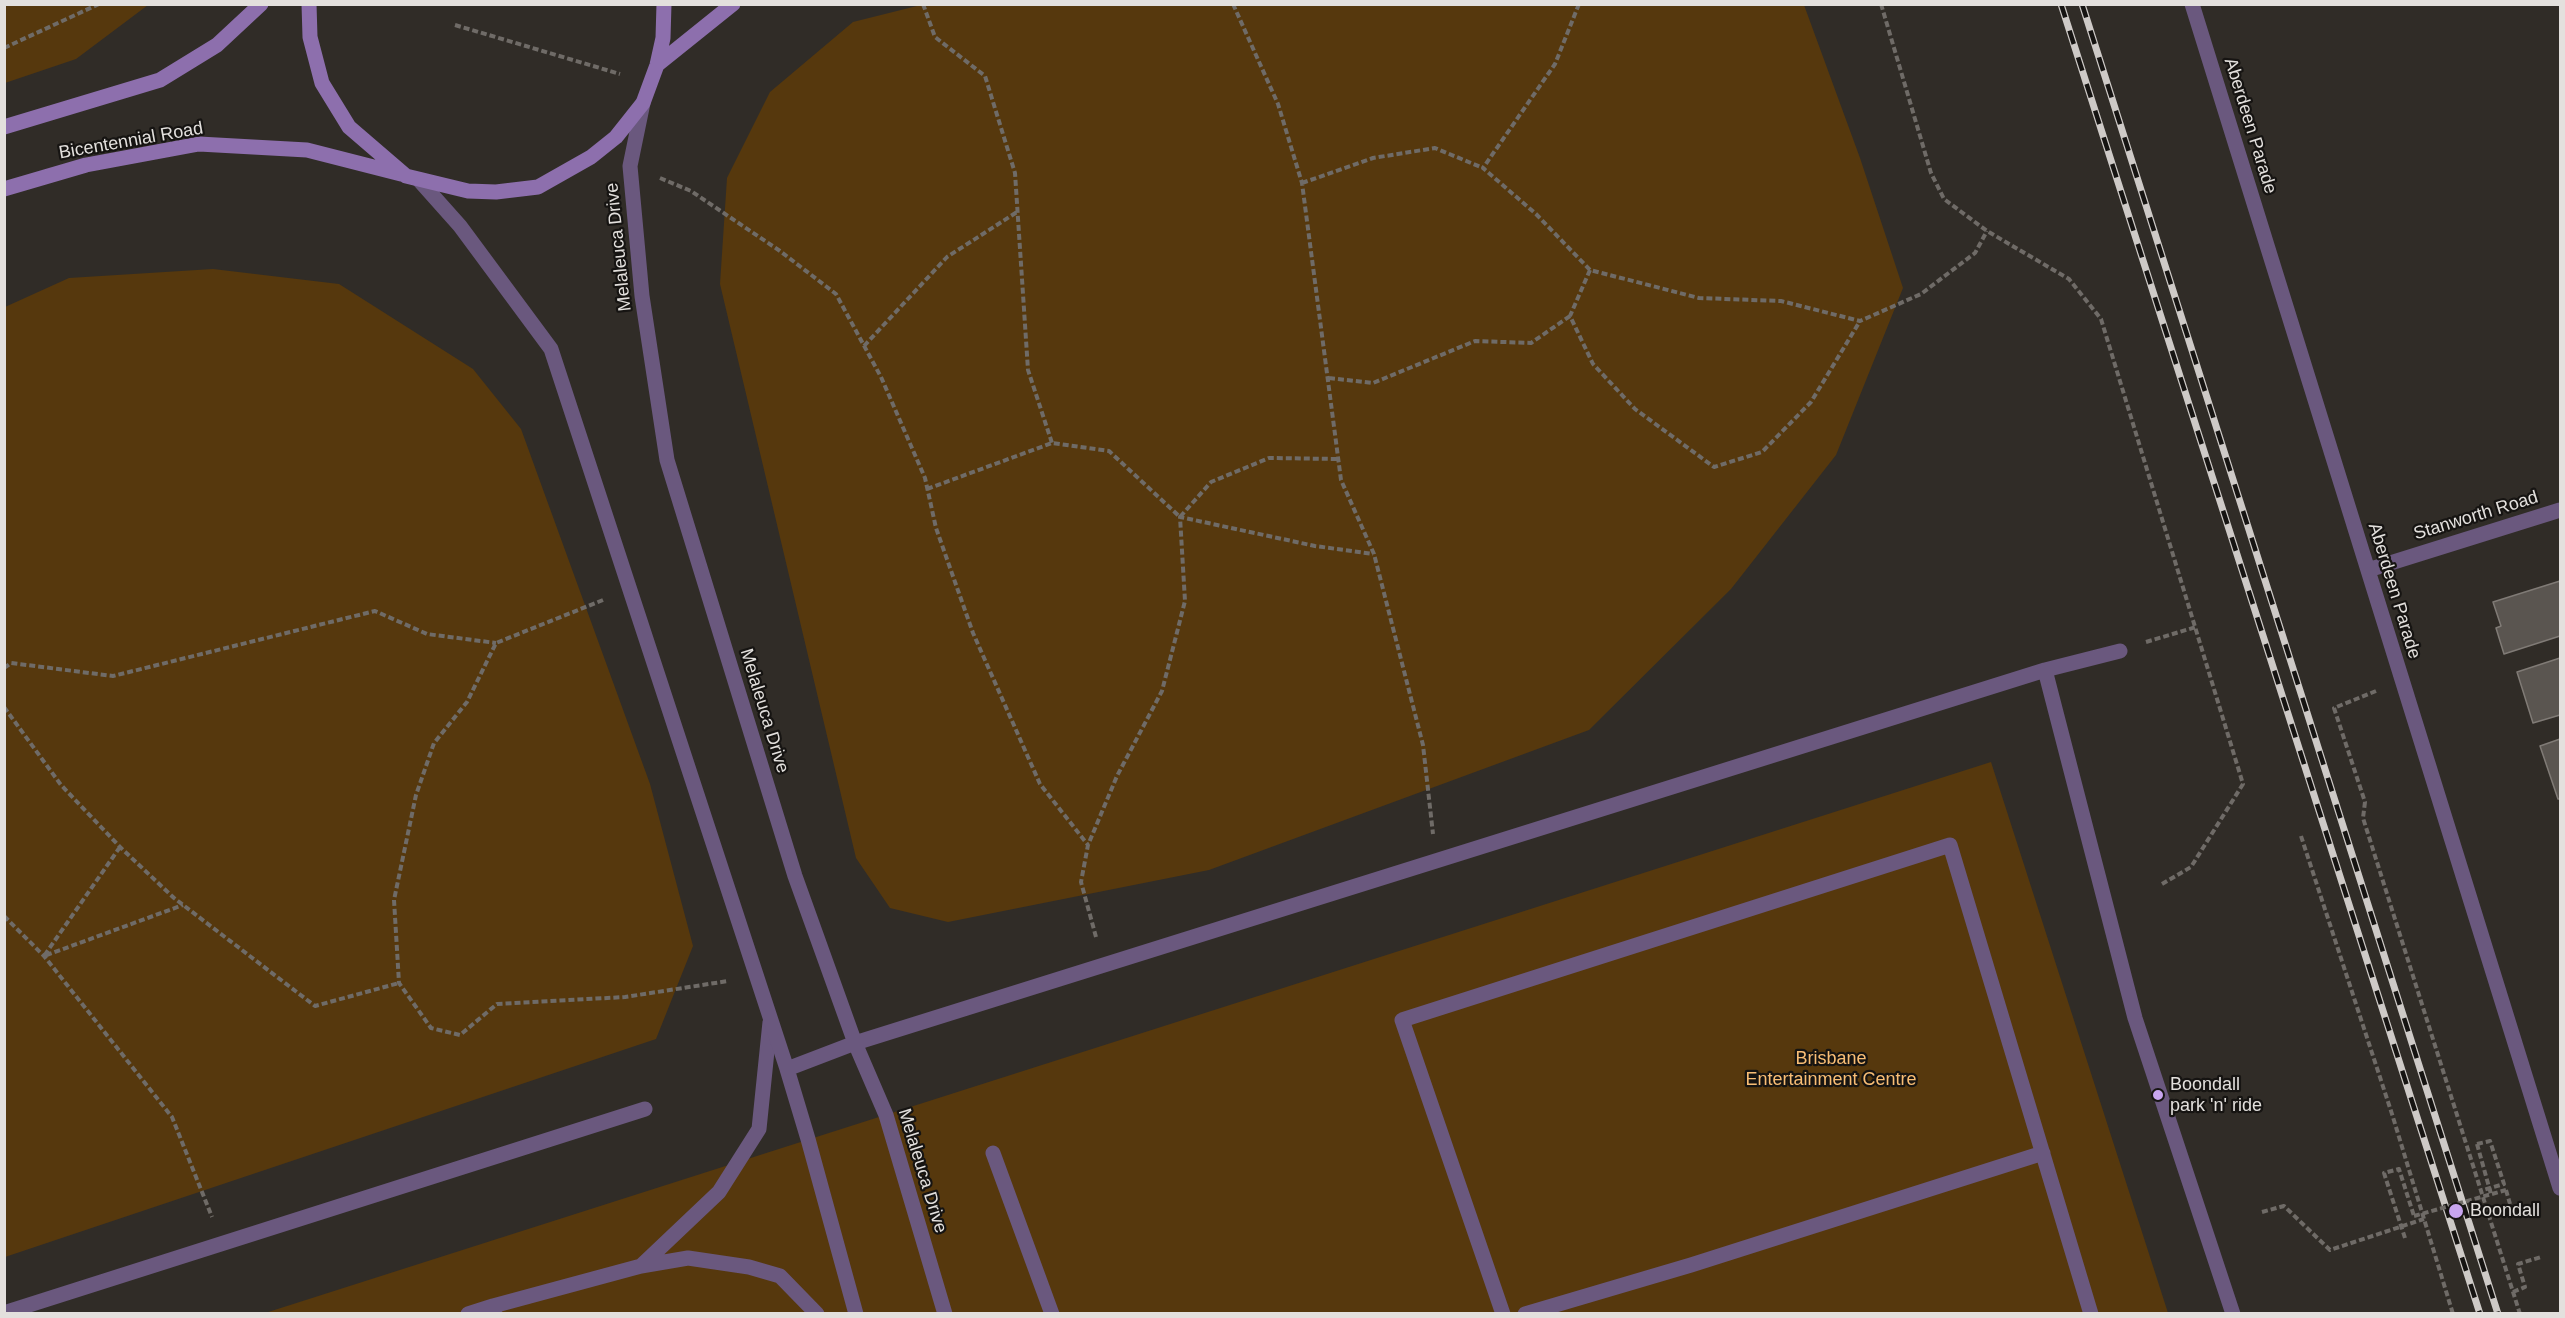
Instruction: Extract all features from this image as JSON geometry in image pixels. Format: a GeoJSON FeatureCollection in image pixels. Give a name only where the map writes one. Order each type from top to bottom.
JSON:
{"type":"FeatureCollection","features":[{"type":"Feature","properties":{"kind":"main road"},"geometry":{"type":"LineString","coordinates":[[4,127],[160,80],[217,45],[261,4]]}},
{"type":"Feature","properties":{"kind":"main road","name":"Bicentennial Road"},"geometry":{"type":"LineString","coordinates":[[309,4],[310,37],[322,83],[349,128],[413,178]]}},
{"type":"Feature","properties":{"kind":"main road","name":"Bicentennial Road"},"geometry":{"type":"LineString","coordinates":[[4,189],[86,165],[199,144],[307,150],[468,191],[495,192],[538,188],[591,157],[616,137],[643,103],[657,65],[663,38],[664,4]]}},
{"type":"Feature","properties":{"kind":"main road"},"geometry":{"type":"LineString","coordinates":[[657,65],[734,4]]}},
{"type":"Feature","properties":{"kind":"street","name":"Aberdeen Parade"},"geometry":{"type":"LineString","coordinates":[[2192,4],[2560,1188]]}},
{"type":"Feature","properties":{"kind":"street","name":"Melaleuca Drive"},"geometry":{"type":"LineString","coordinates":[[643,103],[630,166],[642,296],[667,460],[795,876],[855,1043],[886,1115],[945,1314]]}},
{"type":"Feature","properties":{"kind":"street"},"geometry":{"type":"LineString","coordinates":[[413,178],[460,226],[551,349],[787,1069],[856,1314]]}},
{"type":"Feature","properties":{"kind":"street","name":"Stanworth Road"},"geometry":{"type":"LineString","coordinates":[[2368,570],[2560,510]]}},
{"type":"Feature","properties":{"kind":"street"},"geometry":{"type":"LineString","coordinates":[[787,1069],[855,1043],[2044,670],[2120,651]]}},
{"type":"Feature","properties":{"kind":"street"},"geometry":{"type":"LineString","coordinates":[[2044,670],[2135,1018],[2233,1314]]}},
{"type":"Feature","properties":{"kind":"street"},"geometry":{"type":"LineString","coordinates":[[1503,1314],[1402,1020],[1950,845],[2091,1314]]}},
{"type":"Feature","properties":{"kind":"street"},"geometry":{"type":"LineString","coordinates":[[641,1266],[719,1192],[759,1130],[770,1022]]}},
{"type":"Feature","properties":{"kind":"street"},"geometry":{"type":"LineString","coordinates":[[4,1313],[645,1108]]}},
{"type":"Feature","properties":{"kind":"street"},"geometry":{"type":"LineString","coordinates":[[993,1153],[1052,1314]]}},
{"type":"Feature","properties":{"kind":"street"},"geometry":{"type":"LineString","coordinates":[[1525,1314],[1691,1265],[2043,1153]]}},
{"type":"Feature","properties":{"kind":"street"},"geometry":{"type":"LineString","coordinates":[[468,1314],[494,1310],[641,1266],[688,1258],[749,1267],[780,1276],[817,1314]]}},
{"type":"Feature","properties":{"kind":"path"},"geometry":{"type":"LineString","coordinates":[[4,48],[99,4]]}},
{"type":"Feature","properties":{"kind":"path"},"geometry":{"type":"LineString","coordinates":[[923,4],[935,38],[985,76],[1015,172],[1028,370],[1052,443]]}},
{"type":"Feature","properties":{"kind":"path"},"geometry":{"type":"LineString","coordinates":[[1233,4],[1278,104],[1302,183],[1341,480],[1374,554],[1423,745],[1437,861]]}},
{"type":"Feature","properties":{"kind":"path"},"geometry":{"type":"LineString","coordinates":[[1483,168],[1555,64],[1579,4]]}},
{"type":"Feature","properties":{"kind":"path"},"geometry":{"type":"LineString","coordinates":[[1881,4],[1931,173],[1944,199],[1987,231],[2069,279],[2101,319],[2243,784],[2191,867],[2162,884]]}},
{"type":"Feature","properties":{"kind":"path"},"geometry":{"type":"LineString","coordinates":[[455,25],[620,74]]}},
{"type":"Feature","properties":{"kind":"path"},"geometry":{"type":"LineString","coordinates":[[1302,183],[1373,158],[1435,148],[1483,168],[1536,214],[1590,270],[1699,298],[1781,301],[1860,321]]}},
{"type":"Feature","properties":{"kind":"path"},"geometry":{"type":"LineString","coordinates":[[630,166],[691,191],[780,251],[836,294],[881,378],[927,489],[936,528],[973,633],[1040,784],[1088,845]]}},
{"type":"Feature","properties":{"kind":"path"},"geometry":{"type":"LineString","coordinates":[[864,346],[947,257],[1017,212]]}},
{"type":"Feature","properties":{"kind":"path"},"geometry":{"type":"LineString","coordinates":[[1570,316],[1593,364],[1635,409],[1714,467],[1762,452],[1811,402],[1860,321],[1921,294],[1976,253],[1987,231]]}},
{"type":"Feature","properties":{"kind":"path"},"geometry":{"type":"LineString","coordinates":[[1329,378],[1373,383],[1475,341],[1531,343],[1570,316],[1590,270]]}},
{"type":"Feature","properties":{"kind":"path"},"geometry":{"type":"LineString","coordinates":[[927,489],[1052,443],[1109,451],[1180,517],[1315,546],[1374,554]]}},
{"type":"Feature","properties":{"kind":"path"},"geometry":{"type":"LineString","coordinates":[[1104,965],[1081,882],[1088,845],[1117,776],[1162,691],[1185,601],[1180,517],[1211,482],[1269,458],[1339,459]]}},
{"type":"Feature","properties":{"kind":"path"},"geometry":{"type":"LineString","coordinates":[[4,668],[11,663],[113,676],[375,611],[427,634],[496,643],[629,590]]}},
{"type":"Feature","properties":{"kind":"path"},"geometry":{"type":"LineString","coordinates":[[2120,651],[2196,627]]}},
{"type":"Feature","properties":{"kind":"path"},"geometry":{"type":"LineString","coordinates":[[496,643],[467,702],[434,743],[416,795],[394,900],[399,983],[431,1028],[460,1035],[497,1004],[625,997],[755,977]]}},
{"type":"Feature","properties":{"kind":"path"},"geometry":{"type":"LineString","coordinates":[[2401,681],[2334,708],[2364,802],[2363,818],[2520,1314]]}},
{"type":"Feature","properties":{"kind":"path"},"geometry":{"type":"LineString","coordinates":[[4,707],[62,785],[120,847],[183,905],[315,1006],[399,983]]}},
{"type":"Feature","properties":{"kind":"path"},"geometry":{"type":"LineString","coordinates":[[2301,836],[2453,1314]]}},
{"type":"Feature","properties":{"kind":"path"},"geometry":{"type":"LineString","coordinates":[[44,956],[120,847]]}},
{"type":"Feature","properties":{"kind":"path"},"geometry":{"type":"LineString","coordinates":[[44,956],[183,905]]}},
{"type":"Feature","properties":{"kind":"path"},"geometry":{"type":"LineString","coordinates":[[4,916],[44,956],[172,1117],[223,1243]]}},
{"type":"Feature","properties":{"kind":"path"},"geometry":{"type":"LineString","coordinates":[[2480,1191],[2504,1184],[2490,1141],[2477,1144],[2491,1194]]}},
{"type":"Feature","properties":{"kind":"path"},"geometry":{"type":"LineString","coordinates":[[2405,1238],[2384,1173],[2399,1169],[2414,1216],[2506,1190],[2510,1204]]}},
{"type":"Feature","properties":{"kind":"path"},"geometry":{"type":"LineString","coordinates":[[2262,1212],[2284,1206],[2330,1250],[2424,1219]]}},
{"type":"Feature","properties":{"kind":"path"},"geometry":{"type":"LineString","coordinates":[[2513,1292],[2525,1287],[2518,1264],[2541,1257]]}},
{"type":"Feature","properties":{"kind":"green space"},"geometry":{"type":"Polygon","coordinates":[[[4,5],[148,5],[76,59],[5,83],[4,5]]]}},
{"type":"Feature","properties":{"kind":"green space"},"geometry":{"type":"Polygon","coordinates":[[[921,5],[1804,5],[1860,158],[1903,288],[1836,455],[1731,589],[1589,730],[1209,870],[948,922],[890,908],[856,858],[720,284],[727,178],[770,92],[853,22],[921,5]]]}},
{"type":"Feature","properties":{"kind":"green space"},"geometry":{"type":"Polygon","coordinates":[[[213,269],[339,284],[473,369],[521,429],[650,784],[693,946],[656,1039],[5,1257],[5,307],[69,278],[213,269]]]}},
{"type":"Feature","properties":{"kind":"green space","name":"Brisbane Entertainment Centre"},"geometry":{"type":"Polygon","coordinates":[[[1991,762],[2168,1313],[262,1314],[1991,762]]]}},
{"type":"Feature","properties":{"kind":"building"},"geometry":{"type":"Polygon","coordinates":[[[2560,581],[2560,636],[2504,654],[2496,628],[2501,626],[2493,602],[2560,581]]]}},
{"type":"Feature","properties":{"kind":"building"},"geometry":{"type":"Polygon","coordinates":[[[2560,658],[2560,715],[2533,723],[2517,672],[2560,658]]]}},
{"type":"Feature","properties":{"kind":"building"},"geometry":{"type":"Polygon","coordinates":[[[2560,739],[2560,799],[2558,799],[2540,746],[2560,739]]]}},
{"type":"Feature","properties":{"kind":"railway"},"geometry":{"type":"LineString","coordinates":[[2061,4],[2480,1314]]}},
{"type":"Feature","properties":{"kind":"railway"},"geometry":{"type":"LineString","coordinates":[[2082,4],[2498,1314]]}},
{"type":"Feature","properties":{"kind":"place","name":"Boondall park 'n' ride"},"geometry":{"type":"Point","coordinates":[2158,1095]}},
{"type":"Feature","properties":{"kind":"place","name":"Boondall"},"geometry":{"type":"Point","coordinates":[2456,1211]}}]}
